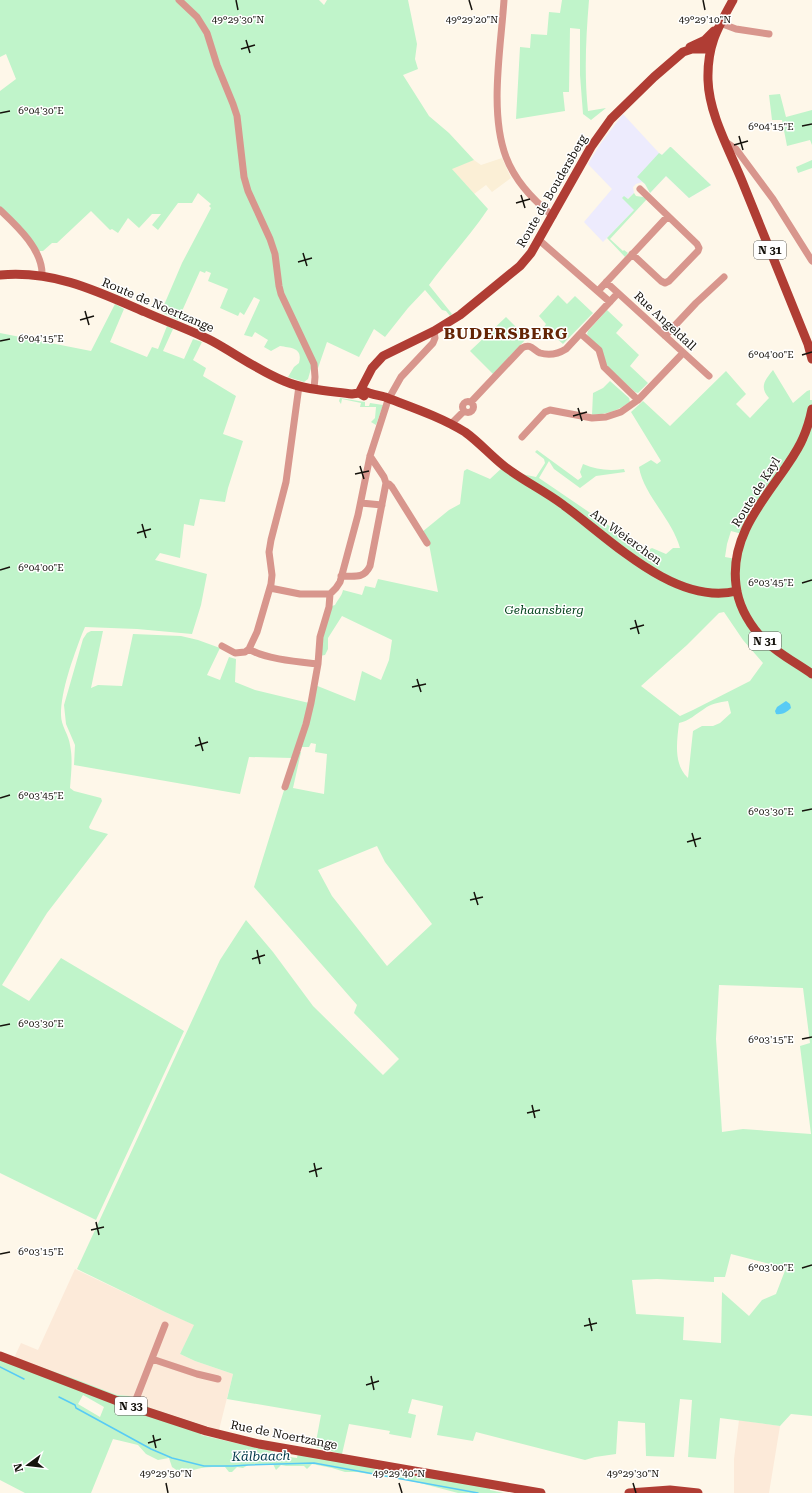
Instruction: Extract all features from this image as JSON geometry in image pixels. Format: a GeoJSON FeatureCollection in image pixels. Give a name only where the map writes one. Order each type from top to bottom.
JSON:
{"type":"FeatureCollection","features":[{"type":"Feature","properties":{"kind":"main road","name":"N 31"},"geometry":{"type":"LineString","coordinates":[[733,0],[707,43],[710,94],[715,114],[808,344],[812,358]]}},
{"type":"Feature","properties":{"kind":"main road","name":"Route de Boudersberg"},"geometry":{"type":"LineString","coordinates":[[361,392],[372,368],[383,356],[434,331],[460,315],[520,266],[531,253],[591,147],[611,119],[682,52],[692,49],[706,49],[707,43]]}},
{"type":"Feature","properties":{"kind":"main road","name":"Route de Noertzange"},"geometry":{"type":"LineString","coordinates":[[0,275],[42,275],[75,283],[211,341],[270,374],[298,386],[352,394],[361,392],[368,398],[388,400]]}},
{"type":"Feature","properties":{"kind":"main road"},"geometry":{"type":"LineString","coordinates":[[388,400],[402,403],[451,424]]}},
{"type":"Feature","properties":{"kind":"main road","name":"Route de Kayl"},"geometry":{"type":"LineString","coordinates":[[737,591],[735,566],[742,534],[803,439],[812,409]]}},
{"type":"Feature","properties":{"kind":"main road","name":"Am Weierchen"},"geometry":{"type":"LineString","coordinates":[[451,424],[466,433],[512,472],[561,503],[631,558],[652,572],[676,584],[705,593],[718,595],[737,591]]}},
{"type":"Feature","properties":{"kind":"main road","name":"N 31"},"geometry":{"type":"LineString","coordinates":[[737,591],[747,618],[761,637],[774,648],[812,674]]}},
{"type":"Feature","properties":{"kind":"main road","name":"Rue de Noertzange"},"geometry":{"type":"LineString","coordinates":[[0,1356],[132,1407],[202,1430],[259,1444],[541,1493]]}},
{"type":"Feature","properties":{"kind":"main road"},"geometry":{"type":"LineString","coordinates":[[629,1493],[670,1490],[698,1493]]}},
{"type":"Feature","properties":{"kind":"street"},"geometry":{"type":"LineString","coordinates":[[179,0],[197,17],[207,33],[217,65],[233,104],[237,116],[244,176],[248,192],[270,239],[275,254],[281,294],[314,364],[314,389]]}},
{"type":"Feature","properties":{"kind":"street"},"geometry":{"type":"LineString","coordinates":[[504,0],[497,100],[498,119],[503,147],[515,176],[540,206],[553,216]]}},
{"type":"Feature","properties":{"kind":"street"},"geometry":{"type":"LineString","coordinates":[[720,23],[736,29],[769,34]]}},
{"type":"Feature","properties":{"kind":"street"},"geometry":{"type":"LineString","coordinates":[[726,142],[736,149],[773,199],[812,261]]}},
{"type":"Feature","properties":{"kind":"street"},"geometry":{"type":"LineString","coordinates":[[632,254],[665,283],[669,282],[698,252],[699,248],[698,244],[640,189]]}},
{"type":"Feature","properties":{"kind":"street"},"geometry":{"type":"LineString","coordinates":[[0,210],[30,243],[42,267],[42,275]]}},
{"type":"Feature","properties":{"kind":"street"},"geometry":{"type":"LineString","coordinates":[[598,291],[668,216]]}},
{"type":"Feature","properties":{"kind":"street"},"geometry":{"type":"LineString","coordinates":[[539,240],[610,302]]}},
{"type":"Feature","properties":{"kind":"street"},"geometry":{"type":"LineString","coordinates":[[665,336],[696,303],[724,277]]}},
{"type":"Feature","properties":{"kind":"street","name":"Rue Angeldall"},"geometry":{"type":"LineString","coordinates":[[606,282],[709,376]]}},
{"type":"Feature","properties":{"kind":"street"},"geometry":{"type":"LineString","coordinates":[[451,424],[464,411],[462,405],[466,401],[471,402],[522,348],[527,345],[531,346],[539,352],[548,355],[557,354],[566,349],[618,293]]}},
{"type":"Feature","properties":{"kind":"street"},"geometry":{"type":"LineString","coordinates":[[285,787],[306,724],[311,703],[318,664],[320,636],[329,607],[330,594],[336,588],[341,576],[358,515],[370,456],[388,400],[401,377],[433,343],[435,338],[434,331]]}},
{"type":"Feature","properties":{"kind":"street"},"geometry":{"type":"LineString","coordinates":[[580,334],[599,350],[604,368],[638,400]]}},
{"type":"Feature","properties":{"kind":"street"},"geometry":{"type":"LineString","coordinates":[[522,437],[545,412],[550,410],[592,418],[606,417],[621,412],[638,400],[684,353]]}},
{"type":"Feature","properties":{"kind":"street"},"geometry":{"type":"LineString","coordinates":[[222,646],[235,653],[240,653],[249,648],[254,640],[270,588],[272,575],[269,552],[270,540],[286,482],[298,386]]}},
{"type":"Feature","properties":{"kind":"street"},"geometry":{"type":"LineString","coordinates":[[341,576],[360,576],[368,571],[370,566],[386,483],[384,477],[370,456]]}},
{"type":"Feature","properties":{"kind":"street"},"geometry":{"type":"LineString","coordinates":[[386,483],[392,487],[427,543]]}},
{"type":"Feature","properties":{"kind":"street"},"geometry":{"type":"LineString","coordinates":[[360,503],[382,505]]}},
{"type":"Feature","properties":{"kind":"street"},"geometry":{"type":"LineString","coordinates":[[270,588],[300,594],[330,594]]}},
{"type":"Feature","properties":{"kind":"street"},"geometry":{"type":"LineString","coordinates":[[249,648],[258,653],[293,661],[318,664]]}},
{"type":"Feature","properties":{"kind":"street"},"geometry":{"type":"LineString","coordinates":[[132,1407],[165,1325]]}},
{"type":"Feature","properties":{"kind":"street"},"geometry":{"type":"LineString","coordinates":[[152,1359],[197,1374],[218,1379]]}},
{"type":"Feature","properties":{"kind":"shaded area"},"geometry":{"type":"Polygon","coordinates":[[[623,114],[659,153],[662,155],[670,147],[711,185],[689,198],[666,176],[650,193],[645,184],[642,182],[636,184],[633,187],[634,193],[627,199],[634,210],[603,242],[584,222],[612,189],[588,164],[601,143],[623,114]]]}},
{"type":"Feature","properties":{"kind":"shaded area"},"geometry":{"type":"Polygon","coordinates":[[[502,158],[511,178],[492,192],[486,185],[474,194],[451,168],[474,160],[481,165],[502,158]]]}},
{"type":"Feature","properties":{"kind":"shaded area"},"geometry":{"type":"Polygon","coordinates":[[[75,1269],[195,1325],[180,1354],[195,1361],[233,1374],[219,1430],[150,1408],[143,1401],[129,1396],[117,1395],[14,1358],[21,1343],[38,1350],[75,1269]]]}},
{"type":"Feature","properties":{"kind":"shaded area"},"geometry":{"type":"Polygon","coordinates":[[[739,1420],[780,1426],[769,1493],[734,1493],[734,1459],[739,1420]]]}},
{"type":"Feature","properties":{"kind":"green space"},"geometry":{"type":"Polygon","coordinates":[[[0,0],[319,0],[324,5],[327,0],[408,0],[417,44],[415,59],[418,69],[403,75],[429,116],[449,133],[474,160],[452,169],[488,209],[474,229],[429,285],[452,314],[450,316],[446,311],[442,310],[425,290],[408,308],[385,337],[374,329],[359,357],[327,342],[318,368],[312,365],[308,379],[304,382],[288,377],[294,367],[299,363],[300,358],[296,350],[289,347],[280,346],[271,351],[264,347],[268,340],[255,332],[252,337],[244,335],[260,300],[254,297],[244,315],[240,312],[238,316],[220,308],[228,289],[208,281],[211,273],[200,271],[178,320],[161,312],[182,263],[211,208],[209,206],[211,204],[198,193],[192,203],[178,203],[158,230],[152,225],[161,214],[152,214],[139,228],[128,218],[118,233],[112,229],[110,230],[91,211],[57,243],[52,243],[43,251],[38,251],[0,207],[0,91],[16,79],[6,54],[0,57],[0,0]]]}},
{"type":"Feature","properties":{"kind":"green space"},"geometry":{"type":"Polygon","coordinates":[[[562,0],[589,0],[586,56],[588,111],[606,108],[591,120],[583,114],[580,75],[580,29],[570,28],[569,92],[563,92],[565,111],[516,119],[520,47],[530,48],[531,34],[547,35],[549,12],[560,13],[562,0]]]}},
{"type":"Feature","properties":{"kind":"green space"},"geometry":{"type":"Polygon","coordinates":[[[780,94],[786,117],[812,110],[812,145],[810,140],[787,146],[782,120],[772,120],[769,95],[780,94]]]}},
{"type":"Feature","properties":{"kind":"green space"},"geometry":{"type":"Polygon","coordinates":[[[670,147],[711,185],[689,198],[666,176],[650,193],[645,184],[637,177],[659,153],[662,155],[670,147]]]}},
{"type":"Feature","properties":{"kind":"green space"},"geometry":{"type":"Polygon","coordinates":[[[812,160],[812,168],[798,173],[796,167],[812,160]]]}},
{"type":"Feature","properties":{"kind":"green space"},"geometry":{"type":"Polygon","coordinates":[[[634,193],[636,196],[647,199],[610,239],[623,251],[624,250],[628,253],[625,257],[607,238],[634,210],[622,198],[624,196],[628,199],[634,193]]]}},
{"type":"Feature","properties":{"kind":"green space"},"geometry":{"type":"Polygon","coordinates":[[[558,295],[567,304],[575,296],[593,313],[563,344],[544,327],[546,324],[539,316],[558,295]]]}},
{"type":"Feature","properties":{"kind":"green space"},"geometry":{"type":"Polygon","coordinates":[[[115,304],[124,309],[110,342],[147,357],[152,347],[158,349],[167,326],[173,329],[163,351],[184,359],[193,339],[202,342],[193,360],[206,368],[203,376],[236,396],[223,434],[243,441],[225,502],[200,499],[194,526],[184,524],[180,558],[160,553],[155,560],[207,574],[201,605],[192,634],[137,629],[85,627],[65,685],[61,719],[71,750],[72,766],[70,788],[74,791],[101,798],[102,801],[89,827],[90,829],[108,834],[47,913],[2,985],[29,1001],[61,958],[184,1031],[96,1220],[0,1173],[0,333],[91,351],[115,304]]]}},
{"type":"Feature","properties":{"kind":"green space"},"geometry":{"type":"Polygon","coordinates":[[[607,310],[623,325],[616,333],[639,355],[630,366],[648,383],[638,393],[635,392],[607,366],[587,334],[607,310]]]}},
{"type":"Feature","properties":{"kind":"green space"},"geometry":{"type":"Polygon","coordinates":[[[506,317],[527,338],[493,374],[470,351],[506,317]]]}},
{"type":"Feature","properties":{"kind":"green space","name":"Gehaansbierg"},"geometry":{"type":"Polygon","coordinates":[[[773,370],[793,403],[810,390],[810,400],[812,400],[812,1416],[791,1414],[780,1426],[720,1418],[716,1459],[688,1457],[692,1400],[680,1399],[674,1457],[646,1456],[645,1423],[618,1421],[616,1454],[585,1460],[476,1432],[473,1441],[437,1435],[443,1406],[412,1399],[408,1413],[416,1415],[411,1438],[389,1434],[390,1431],[349,1424],[342,1454],[315,1447],[321,1415],[227,1399],[233,1374],[195,1361],[180,1354],[194,1325],[77,1269],[220,960],[246,920],[273,952],[313,1006],[383,1075],[399,1059],[354,1013],[357,1005],[254,887],[297,753],[301,752],[293,788],[324,794],[327,754],[315,752],[316,744],[311,743],[309,747],[298,747],[315,685],[355,701],[362,671],[381,680],[389,660],[392,640],[342,616],[328,638],[328,649],[325,655],[319,656],[329,607],[335,605],[343,590],[362,595],[365,586],[375,588],[378,579],[438,592],[429,544],[422,532],[449,510],[460,504],[464,471],[467,469],[490,479],[504,466],[512,472],[536,477],[545,463],[544,459],[535,452],[537,450],[578,480],[582,477],[580,472],[583,464],[603,470],[624,469],[625,472],[596,476],[580,488],[554,469],[549,461],[539,478],[649,553],[650,549],[652,548],[666,554],[673,548],[680,548],[671,527],[646,487],[642,477],[639,467],[651,460],[657,464],[661,461],[631,412],[643,401],[670,426],[726,371],[746,394],[736,404],[750,418],[769,398],[764,390],[764,384],[773,370]],[[731,531],[725,557],[736,559],[742,534],[731,531]],[[724,612],[719,613],[687,645],[641,686],[680,716],[750,681],[763,663],[743,640],[724,612]],[[728,701],[715,704],[679,723],[677,745],[678,759],[683,772],[688,778],[693,731],[702,726],[713,726],[720,723],[731,713],[728,701]],[[377,846],[318,870],[332,896],[387,966],[432,924],[385,862],[377,846]],[[719,985],[716,1039],[722,1132],[743,1129],[811,1134],[800,1046],[810,1043],[803,988],[719,985]],[[731,1254],[725,1277],[714,1277],[714,1282],[657,1279],[632,1280],[636,1314],[684,1317],[683,1340],[721,1343],[722,1292],[749,1316],[762,1300],[776,1294],[786,1268],[731,1254]]]}},
{"type":"Feature","properties":{"kind":"green space"},"geometry":{"type":"Polygon","coordinates":[[[610,381],[629,398],[630,402],[612,412],[592,415],[593,393],[603,388],[610,381]]]}},
{"type":"Feature","properties":{"kind":"green space"},"geometry":{"type":"Polygon","coordinates":[[[340,398],[365,402],[365,406],[369,406],[370,403],[383,405],[376,425],[371,422],[375,418],[376,407],[360,407],[361,403],[342,399],[341,404],[339,401],[340,398]]]}},
{"type":"Feature","properties":{"kind":"green space"},"geometry":{"type":"Polygon","coordinates":[[[91,631],[103,631],[91,688],[98,685],[122,686],[133,634],[181,636],[220,648],[207,675],[220,680],[229,657],[236,659],[235,682],[255,690],[309,703],[292,758],[249,757],[240,794],[74,765],[75,745],[66,724],[64,705],[83,639],[87,633],[91,631]]]}},
{"type":"Feature","properties":{"kind":"green space"},"geometry":{"type":"Polygon","coordinates":[[[0,1359],[32,1364],[117,1395],[129,1396],[143,1401],[150,1408],[207,1427],[202,1430],[201,1435],[275,1452],[275,1455],[297,1458],[298,1453],[490,1487],[490,1490],[504,1493],[458,1493],[416,1482],[357,1472],[345,1472],[312,1464],[307,1469],[304,1466],[281,1465],[276,1470],[273,1464],[248,1465],[243,1468],[237,1467],[232,1472],[229,1472],[225,1467],[210,1467],[196,1469],[187,1473],[178,1471],[172,1467],[169,1458],[158,1460],[146,1454],[138,1445],[113,1439],[91,1493],[25,1493],[0,1480],[0,1359]],[[83,1395],[78,1404],[100,1417],[104,1407],[83,1395]]]}},
{"type":"Feature","properties":{"kind":"water"},"geometry":{"type":"Polygon","coordinates":[[[786,701],[790,704],[791,708],[784,713],[776,714],[775,711],[777,707],[786,701]]]}},
{"type":"Feature","properties":{"kind":"waterway","name":"Kälbaach"},"geometry":{"type":"LineString","coordinates":[[0,1367],[24,1379]]}},
{"type":"Feature","properties":{"kind":"waterway","name":"Kälbaach"},"geometry":{"type":"LineString","coordinates":[[59,1397],[75,1405],[76,1408],[151,1449],[172,1458],[204,1466],[314,1463],[478,1493]]}},
{"type":"Feature","properties":{"kind":"district","name":"BUDERSBERG"},"geometry":{"type":"Point","coordinates":[506,333]}}]}
